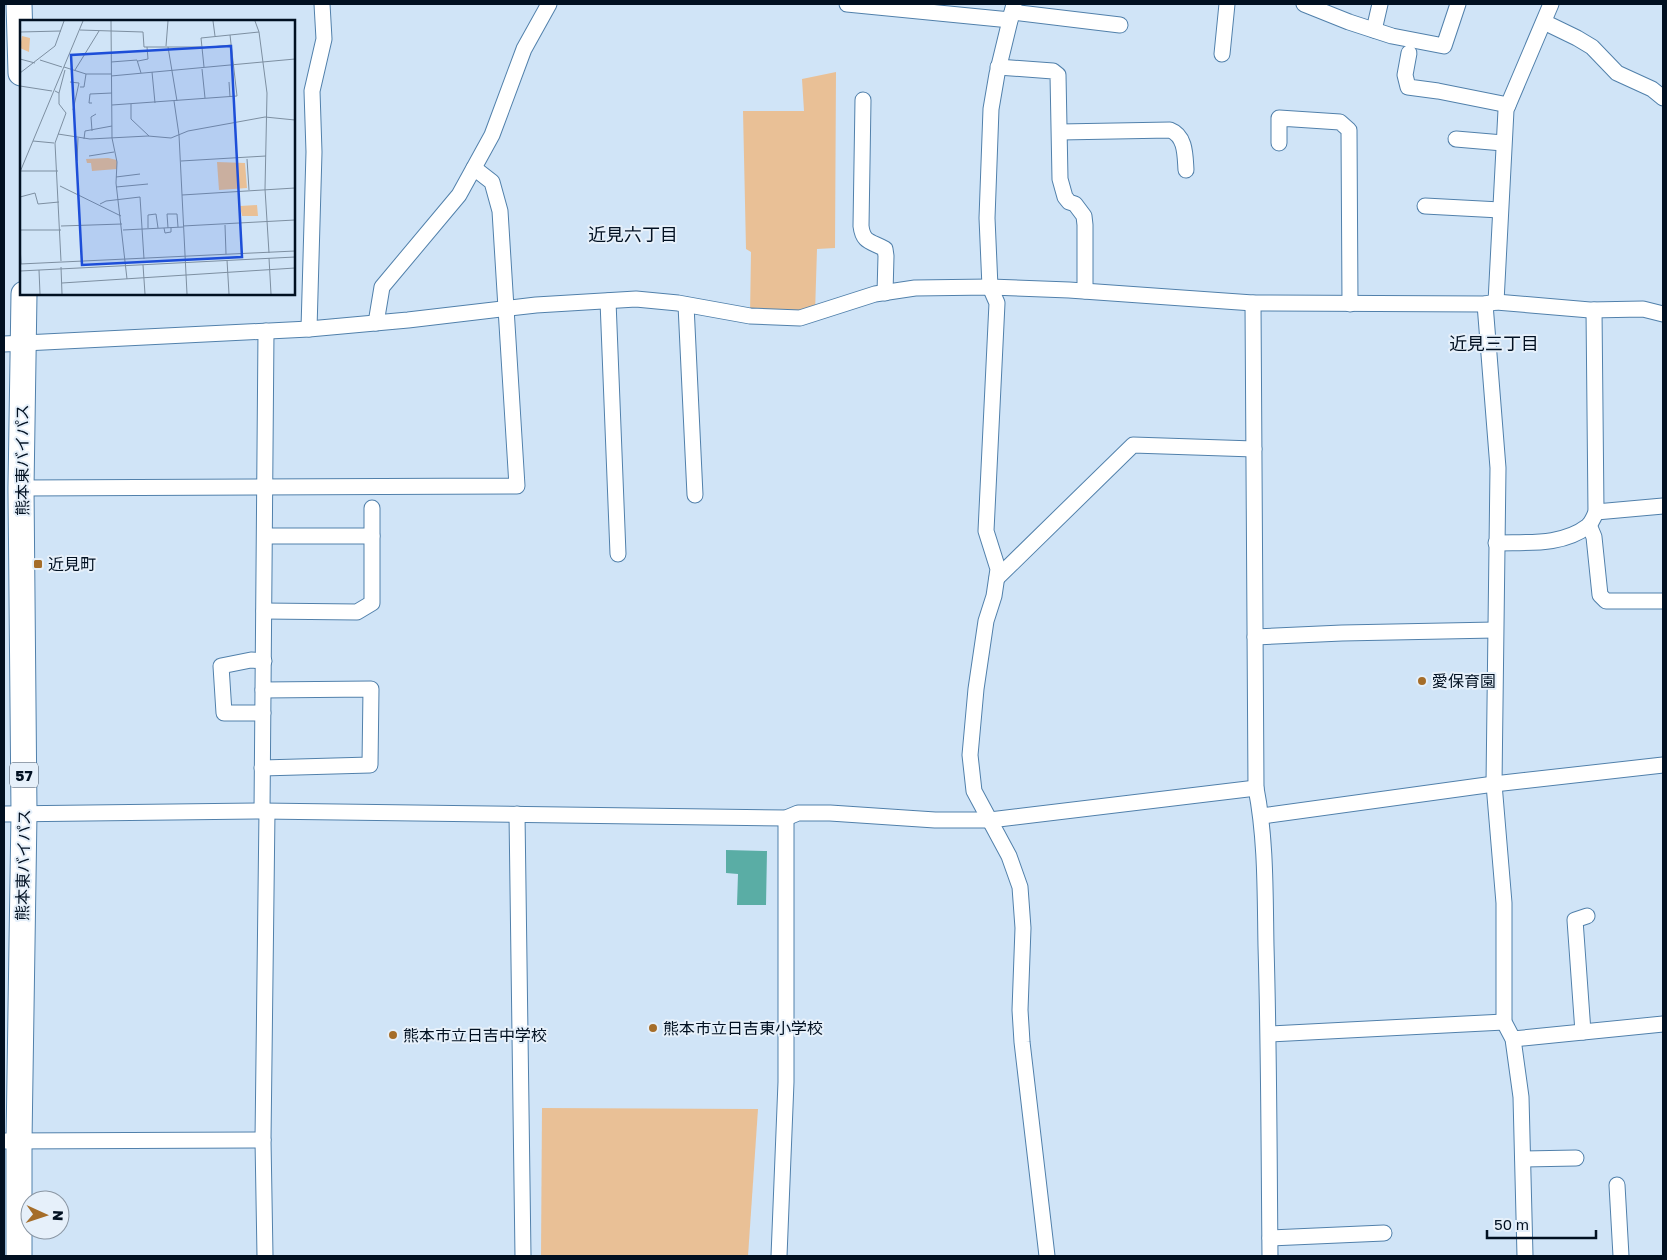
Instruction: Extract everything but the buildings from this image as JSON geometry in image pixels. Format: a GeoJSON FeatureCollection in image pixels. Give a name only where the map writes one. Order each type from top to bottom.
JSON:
{"type":"FeatureCollection","features":[{"type":"Feature","properties":{"kind":"highway"},"geometry":{"type":"LineString","coordinates":[[19,4],[20,38]]}},
{"type":"Feature","properties":{"kind":"highway"},"geometry":{"type":"LineString","coordinates":[[36,4],[36,20]]}},
{"type":"Feature","properties":{"kind":"highway","name":"熊本東バイパス"},"geometry":{"type":"LineString","coordinates":[[20,1256],[11,1141],[14,813],[21,488],[13,345],[24,295]]}},
{"type":"Feature","properties":{"kind":"street"},"geometry":{"type":"LineString","coordinates":[[310,329],[314,152],[312,90],[324,39],[322,4]]}},
{"type":"Feature","properties":{"kind":"street"},"geometry":{"type":"LineString","coordinates":[[376,323],[382,287],[459,195],[492,135],[524,49],[549,4]]}},
{"type":"Feature","properties":{"kind":"street"},"geometry":{"type":"LineString","coordinates":[[848,4],[1012,12],[1120,25]]}},
{"type":"Feature","properties":{"kind":"street"},"geometry":{"type":"LineString","coordinates":[[1222,54],[1227,4]]}},
{"type":"Feature","properties":{"kind":"street"},"geometry":{"type":"LineString","coordinates":[[1304,4],[1392,36],[1444,46],[1458,4]]}},
{"type":"Feature","properties":{"kind":"street"},"geometry":{"type":"LineString","coordinates":[[1374,30],[1380,4]]}},
{"type":"Feature","properties":{"kind":"street"},"geometry":{"type":"LineString","coordinates":[[1525,1256],[1521,1097],[1513,1039],[1504,1022],[1504,903],[1494,784],[1498,468],[1491,303],[1500,210],[1506,110],[1551,4]]}},
{"type":"Feature","properties":{"kind":"street"},"geometry":{"type":"LineString","coordinates":[[1012,12],[998,67],[991,109],[987,218],[990,287],[997,303],[986,531],[998,569],[994,596],[986,621],[976,689],[970,755],[974,791],[1009,856],[1020,887],[1023,928],[1020,1010],[1022,1042],[1047,1256]]}},
{"type":"Feature","properties":{"kind":"street"},"geometry":{"type":"LineString","coordinates":[[1544,22],[1592,47],[1617,73],[1652,89],[1663,98]]}},
{"type":"Feature","properties":{"kind":"street"},"geometry":{"type":"LineString","coordinates":[[1409,53],[1405,75],[1408,87],[1508,105]]}},
{"type":"Feature","properties":{"kind":"street"},"geometry":{"type":"LineString","coordinates":[[998,67],[1053,71],[1058,75],[1060,179],[1065,197],[1069,202],[1075,204],[1084,216],[1085,291]]}},
{"type":"Feature","properties":{"kind":"street"},"geometry":{"type":"LineString","coordinates":[[863,100],[862,235],[867,241],[884,249],[885,293]]}},
{"type":"Feature","properties":{"kind":"street"},"geometry":{"type":"LineString","coordinates":[[1279,143],[1280,118],[1340,122],[1349,130],[1350,304]]}},
{"type":"Feature","properties":{"kind":"street"},"geometry":{"type":"LineString","coordinates":[[1060,132],[1170,130],[1177,133],[1180,138],[1186,170]]}},
{"type":"Feature","properties":{"kind":"street"},"geometry":{"type":"LineString","coordinates":[[1456,139],[1503,143]]}},
{"type":"Feature","properties":{"kind":"street"},"geometry":{"type":"LineString","coordinates":[[21,488],[517,486],[500,210],[492,182],[474,168]]}},
{"type":"Feature","properties":{"kind":"street"},"geometry":{"type":"LineString","coordinates":[[1425,206],[1500,210]]}},
{"type":"Feature","properties":{"kind":"street"},"geometry":{"type":"LineString","coordinates":[[13,345],[310,329],[507,308],[636,300],[686,304],[750,316],[800,318],[875,294],[915,288],[990,287],[1085,291],[1253,303],[1491,303],[1594,310],[1643,309],[1663,314]]}},
{"type":"Feature","properties":{"kind":"street"},"geometry":{"type":"LineString","coordinates":[[608,301],[618,554]]}},
{"type":"Feature","properties":{"kind":"street"},"geometry":{"type":"LineString","coordinates":[[1253,303],[1256,788],[1262,816],[1269,1034],[1270,1256]]}},
{"type":"Feature","properties":{"kind":"street"},"geometry":{"type":"LineString","coordinates":[[686,304],[695,495]]}},
{"type":"Feature","properties":{"kind":"street"},"geometry":{"type":"LineString","coordinates":[[1594,310],[1592,519],[1600,595],[1606,601],[1663,601]]}},
{"type":"Feature","properties":{"kind":"street"},"geometry":{"type":"LineString","coordinates":[[265,1256],[263,1140],[264,811],[262,768],[266,331]]}},
{"type":"Feature","properties":{"kind":"street"},"geometry":{"type":"LineString","coordinates":[[997,578],[1133,445],[1254,449]]}},
{"type":"Feature","properties":{"kind":"street"},"geometry":{"type":"LineString","coordinates":[[1496,543],[1551,542],[1570,536],[1592,519],[1663,506]]}},
{"type":"Feature","properties":{"kind":"street"},"geometry":{"type":"LineString","coordinates":[[264,611],[357,612],[372,603],[372,508]]}},
{"type":"Feature","properties":{"kind":"street"},"geometry":{"type":"LineString","coordinates":[[265,536],[372,536]]}},
{"type":"Feature","properties":{"kind":"street"},"geometry":{"type":"LineString","coordinates":[[1255,637],[1495,630]]}},
{"type":"Feature","properties":{"kind":"street"},"geometry":{"type":"LineString","coordinates":[[263,714],[224,713],[221,666],[251,660],[264,661]]}},
{"type":"Feature","properties":{"kind":"street"},"geometry":{"type":"LineString","coordinates":[[262,768],[370,764],[371,689],[263,690]]}},
{"type":"Feature","properties":{"kind":"street"},"geometry":{"type":"LineString","coordinates":[[1262,816],[1494,784],[1663,765]]}},
{"type":"Feature","properties":{"kind":"street"},"geometry":{"type":"LineString","coordinates":[[14,813],[264,811],[786,818],[798,813],[822,813],[935,820],[990,820],[1256,788]]}},
{"type":"Feature","properties":{"kind":"street"},"geometry":{"type":"LineString","coordinates":[[517,814],[523,1256]]}},
{"type":"Feature","properties":{"kind":"street"},"geometry":{"type":"LineString","coordinates":[[779,1256],[786,1082],[786,818]]}},
{"type":"Feature","properties":{"kind":"street"},"geometry":{"type":"LineString","coordinates":[[1583,1032],[1575,920],[1587,916]]}},
{"type":"Feature","properties":{"kind":"street"},"geometry":{"type":"LineString","coordinates":[[1269,1034],[1504,1022]]}},
{"type":"Feature","properties":{"kind":"street"},"geometry":{"type":"LineString","coordinates":[[1513,1039],[1663,1024]]}},
{"type":"Feature","properties":{"kind":"street"},"geometry":{"type":"LineString","coordinates":[[11,1141],[263,1140]]}},
{"type":"Feature","properties":{"kind":"street"},"geometry":{"type":"LineString","coordinates":[[1523,1159],[1576,1158]]}},
{"type":"Feature","properties":{"kind":"street"},"geometry":{"type":"LineString","coordinates":[[1617,1185],[1621,1256]]}},
{"type":"Feature","properties":{"kind":"street"},"geometry":{"type":"LineString","coordinates":[[1270,1238],[1384,1233]]}},
{"type":"Feature","properties":{"kind":"shaded area"},"geometry":{"type":"Polygon","coordinates":[[[836,72],[835,248],[817,249],[815,313],[750,316],[751,252],[746,249],[743,111],[804,111],[802,79],[836,72]]]}},
{"type":"Feature","properties":{"kind":"shaded area"},"geometry":{"type":"Polygon","coordinates":[[[726,850],[767,851],[766,905],[737,905],[738,874],[726,873],[726,850]]]}},
{"type":"Feature","properties":{"kind":"shaded area"},"geometry":{"type":"Polygon","coordinates":[[[542,1108],[758,1109],[748,1256],[541,1256],[542,1108]]]}},
{"type":"Feature","properties":{"kind":"place","name":"近見町"},"geometry":{"type":"Point","coordinates":[38,564]}},
{"type":"Feature","properties":{"kind":"place","name":"愛保育園"},"geometry":{"type":"Point","coordinates":[1422,681]}},
{"type":"Feature","properties":{"kind":"place","name":"熊本市立日吉東小学校"},"geometry":{"type":"Point","coordinates":[653,1028]}},
{"type":"Feature","properties":{"kind":"place","name":"熊本市立日吉中学校"},"geometry":{"type":"Point","coordinates":[393,1035]}},
{"type":"Feature","properties":{"kind":"district","name":"近見六丁目"},"geometry":{"type":"Point","coordinates":[633,234]}},
{"type":"Feature","properties":{"kind":"district","name":"近見三丁目"},"geometry":{"type":"Point","coordinates":[1494,343]}}]}
